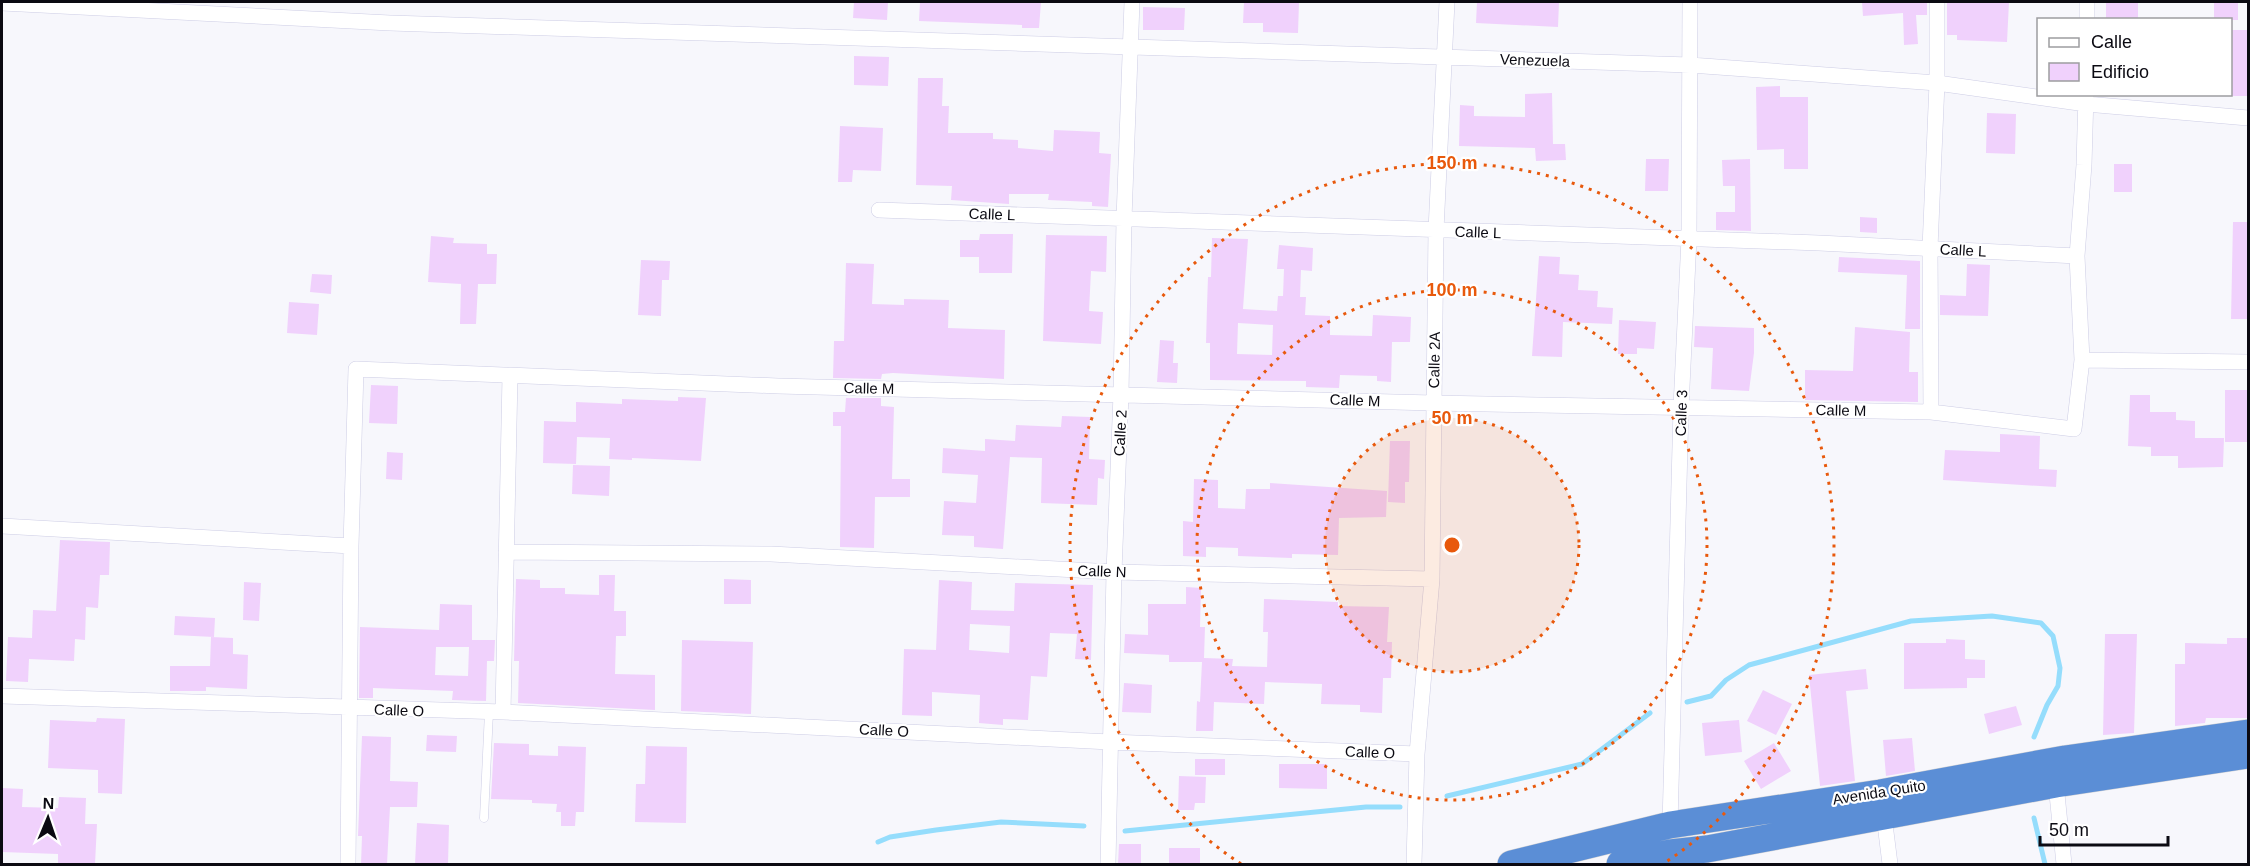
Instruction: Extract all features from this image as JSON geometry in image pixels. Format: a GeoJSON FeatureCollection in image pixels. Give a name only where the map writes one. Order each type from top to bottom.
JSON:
{"type":"FeatureCollection","features":[{"type":"Feature","properties":{"kind":"highway","name":"Avenida Quito"},"geometry":{"type":"LineString","coordinates":[[1511,864],[1670,825],[1880,793],[2065,759],[2248,733]]}},
{"type":"Feature","properties":{"kind":"highway","name":"Avenida Quito"},"geometry":{"type":"LineString","coordinates":[[1620,864],[1670,853],[1707,857],[1884,816],[2056,784],[2248,756]]}},
{"type":"Feature","properties":{"kind":"street","name":"Calle 2"},"geometry":{"type":"LineString","coordinates":[[1108,864],[1114,572],[1132,2]]}},
{"type":"Feature","properties":{"kind":"street","name":"Calle 2A"},"geometry":{"type":"LineString","coordinates":[[1414,864],[1417,754],[1432,579],[1436,230],[1447,2]]}},
{"type":"Feature","properties":{"kind":"street","name":"Calle 3"},"geometry":{"type":"LineString","coordinates":[[1670,825],[1681,408],[1689,238],[1690,2]]}},
{"type":"Feature","properties":{"kind":"street"},"geometry":{"type":"LineString","coordinates":[[1931,412],[1930,248],[1937,83],[1937,2]]}},
{"type":"Feature","properties":{"kind":"street"},"geometry":{"type":"LineString","coordinates":[[2087,2],[2087,18]]}},
{"type":"Feature","properties":{"kind":"street","name":"Venezuela"},"geometry":{"type":"LineString","coordinates":[[2,3],[390,23],[1690,65],[1937,83],[2037,94]]}},
{"type":"Feature","properties":{"kind":"street","name":"Venezuela"},"geometry":{"type":"LineString","coordinates":[[2058,96],[2248,118]]}},
{"type":"Feature","properties":{"kind":"street"},"geometry":{"type":"LineString","coordinates":[[2086,99],[2084,165],[2076,256],[2082,360],[2248,362]]}},
{"type":"Feature","properties":{"kind":"street","name":"Calle L"},"geometry":{"type":"LineString","coordinates":[[879,210],[1689,238],[2076,256]]}},
{"type":"Feature","properties":{"kind":"street","name":"Calle M"},"geometry":{"type":"LineString","coordinates":[[351,546],[356,369],[778,387],[1931,412],[2074,429],[2082,360]]}},
{"type":"Feature","properties":{"kind":"street"},"geometry":{"type":"LineString","coordinates":[[496,712],[506,552],[510,376]]}},
{"type":"Feature","properties":{"kind":"street"},"geometry":{"type":"LineString","coordinates":[[2,526],[351,546],[348,864]]}},
{"type":"Feature","properties":{"kind":"street","name":"Calle N"},"geometry":{"type":"LineString","coordinates":[[506,552],[771,554],[1114,572],[1432,579]]}},
{"type":"Feature","properties":{"kind":"street","name":"Calle O"},"geometry":{"type":"LineString","coordinates":[[2,696],[496,712],[1110,742],[1417,754]]}},
{"type":"Feature","properties":{"kind":"street"},"geometry":{"type":"LineString","coordinates":[[2056,784],[2064,864]]}},
{"type":"Feature","properties":{"kind":"street"},"geometry":{"type":"LineString","coordinates":[[1884,816],[1890,864]]}},
{"type":"Feature","properties":{"kind":"lane"},"geometry":{"type":"LineString","coordinates":[[484,818],[496,712]]}},
{"type":"Feature","properties":{"kind":"building"},"geometry":{"type":"Polygon","coordinates":[[[854,2],[888,2],[887,20],[853,18],[854,2]]]}},
{"type":"Feature","properties":{"kind":"building"},"geometry":{"type":"Polygon","coordinates":[[[920,2],[1041,2],[1039,28],[1022,28],[1022,25],[919,21],[920,2]]]}},
{"type":"Feature","properties":{"kind":"building"},"geometry":{"type":"Polygon","coordinates":[[[1244,2],[1299,2],[1298,33],[1263,32],[1263,23],[1243,23],[1244,2]]]}},
{"type":"Feature","properties":{"kind":"building"},"geometry":{"type":"Polygon","coordinates":[[[1477,2],[1559,2],[1558,27],[1476,23],[1477,2]]]}},
{"type":"Feature","properties":{"kind":"building"},"geometry":{"type":"Polygon","coordinates":[[[1862,2],[1927,2],[1927,15],[1916,15],[1918,44],[1904,45],[1903,13],[1863,16],[1862,2]]]}},
{"type":"Feature","properties":{"kind":"building"},"geometry":{"type":"Polygon","coordinates":[[[1947,2],[2009,2],[2007,42],[1957,40],[1957,35],[1947,35],[1947,2]]]}},
{"type":"Feature","properties":{"kind":"building"},"geometry":{"type":"Polygon","coordinates":[[[2106,2],[2138,2],[2138,18],[2106,18],[2106,2]]]}},
{"type":"Feature","properties":{"kind":"building"},"geometry":{"type":"Polygon","coordinates":[[[2214,2],[2238,2],[2238,20],[2214,18],[2214,2]]]}},
{"type":"Feature","properties":{"kind":"building"},"geometry":{"type":"Polygon","coordinates":[[[1143,7],[1185,8],[1184,30],[1143,30],[1143,7]]]}},
{"type":"Feature","properties":{"kind":"building"},"geometry":{"type":"Polygon","coordinates":[[[2232,30],[2248,30],[2247,96],[2232,96],[2232,30]]]}},
{"type":"Feature","properties":{"kind":"building"},"geometry":{"type":"Polygon","coordinates":[[[854,56],[889,57],[888,86],[854,85],[854,56]]]}},
{"type":"Feature","properties":{"kind":"building"},"geometry":{"type":"Polygon","coordinates":[[[918,78],[943,78],[942,106],[949,106],[948,133],[993,133],[993,139],[1018,140],[1018,148],[1053,151],[1054,130],[1100,132],[1099,153],[1111,154],[1108,207],[1092,206],[1092,202],[1048,200],[1049,194],[1009,194],[1009,204],[951,200],[952,186],[916,185],[918,78]]]}},
{"type":"Feature","properties":{"kind":"building"},"geometry":{"type":"Polygon","coordinates":[[[1780,86],[1780,97],[1808,97],[1808,169],[1784,169],[1784,149],[1757,150],[1756,87],[1780,86]]]}},
{"type":"Feature","properties":{"kind":"building"},"geometry":{"type":"Polygon","coordinates":[[[1552,93],[1553,144],[1565,144],[1566,160],[1536,161],[1535,148],[1459,146],[1460,105],[1474,106],[1474,116],[1525,117],[1525,94],[1552,93]]]}},
{"type":"Feature","properties":{"kind":"building"},"geometry":{"type":"Polygon","coordinates":[[[1987,113],[2016,114],[2015,154],[1986,153],[1987,113]]]}},
{"type":"Feature","properties":{"kind":"building"},"geometry":{"type":"Polygon","coordinates":[[[840,126],[883,128],[881,171],[853,170],[852,182],[838,182],[840,126]]]}},
{"type":"Feature","properties":{"kind":"building"},"geometry":{"type":"Polygon","coordinates":[[[1646,159],[1669,159],[1668,191],[1645,191],[1646,159]]]}},
{"type":"Feature","properties":{"kind":"building"},"geometry":{"type":"Polygon","coordinates":[[[1750,159],[1751,231],[1716,230],[1716,212],[1735,212],[1735,186],[1723,186],[1722,160],[1750,159]]]}},
{"type":"Feature","properties":{"kind":"building"},"geometry":{"type":"Polygon","coordinates":[[[2114,164],[2132,164],[2132,192],[2114,192],[2114,164]]]}},
{"type":"Feature","properties":{"kind":"building"},"geometry":{"type":"Polygon","coordinates":[[[1860,217],[1877,218],[1877,233],[1860,232],[1860,217]]]}},
{"type":"Feature","properties":{"kind":"building"},"geometry":{"type":"Polygon","coordinates":[[[2233,222],[2248,222],[2248,319],[2231,319],[2233,222]]]}},
{"type":"Feature","properties":{"kind":"building"},"geometry":{"type":"Polygon","coordinates":[[[980,234],[1013,234],[1012,273],[979,273],[979,257],[960,257],[960,240],[979,240],[980,234]]]}},
{"type":"Feature","properties":{"kind":"building"},"geometry":{"type":"Polygon","coordinates":[[[1046,235],[1107,236],[1106,272],[1091,271],[1089,311],[1103,312],[1101,344],[1043,341],[1046,235]]]}},
{"type":"Feature","properties":{"kind":"building"},"geometry":{"type":"Polygon","coordinates":[[[431,236],[454,238],[453,243],[487,244],[487,254],[497,254],[496,284],[478,284],[476,324],[460,324],[461,284],[428,282],[431,236]]]}},
{"type":"Feature","properties":{"kind":"building"},"geometry":{"type":"Polygon","coordinates":[[[1212,238],[1248,239],[1243,309],[1277,311],[1278,296],[1283,296],[1284,269],[1277,269],[1279,245],[1313,248],[1312,271],[1301,270],[1300,297],[1306,297],[1305,315],[1330,316],[1330,335],[1372,336],[1373,315],[1411,317],[1410,342],[1392,342],[1391,382],[1377,381],[1377,376],[1340,375],[1339,388],[1306,387],[1306,381],[1210,380],[1210,343],[1206,343],[1208,277],[1211,277],[1212,238]],[[1238,323],[1237,354],[1272,355],[1273,325],[1238,323]]]}},
{"type":"Feature","properties":{"kind":"building"},"geometry":{"type":"Polygon","coordinates":[[[1539,256],[1560,257],[1559,274],[1579,275],[1578,290],[1598,291],[1597,307],[1613,308],[1612,324],[1563,322],[1562,357],[1532,356],[1539,256]]]}},
{"type":"Feature","properties":{"kind":"building"},"geometry":{"type":"Polygon","coordinates":[[[1839,257],[1920,261],[1920,329],[1905,329],[1907,275],[1838,272],[1839,257]]]}},
{"type":"Feature","properties":{"kind":"building"},"geometry":{"type":"Polygon","coordinates":[[[641,260],[670,261],[669,280],[662,280],[661,316],[638,315],[641,260]]]}},
{"type":"Feature","properties":{"kind":"building"},"geometry":{"type":"Polygon","coordinates":[[[846,263],[874,264],[872,304],[904,305],[904,299],[949,300],[948,328],[1005,330],[1004,379],[893,373],[882,374],[881,379],[833,378],[834,341],[844,341],[846,263]]]}},
{"type":"Feature","properties":{"kind":"building"},"geometry":{"type":"Polygon","coordinates":[[[1967,264],[1990,265],[1988,316],[1940,315],[1940,295],[1966,296],[1967,264]]]}},
{"type":"Feature","properties":{"kind":"building"},"geometry":{"type":"Polygon","coordinates":[[[312,274],[332,275],[331,294],[310,292],[312,274]]]}},
{"type":"Feature","properties":{"kind":"building"},"geometry":{"type":"Polygon","coordinates":[[[289,302],[319,304],[317,335],[287,333],[289,302]]]}},
{"type":"Feature","properties":{"kind":"building"},"geometry":{"type":"Polygon","coordinates":[[[1619,320],[1656,322],[1654,349],[1637,348],[1637,354],[1618,354],[1619,320]]]}},
{"type":"Feature","properties":{"kind":"building"},"geometry":{"type":"Polygon","coordinates":[[[1695,326],[1754,328],[1754,353],[1749,391],[1711,389],[1713,348],[1694,347],[1695,326]]]}},
{"type":"Feature","properties":{"kind":"building"},"geometry":{"type":"Polygon","coordinates":[[[1855,327],[1910,332],[1909,372],[1918,372],[1918,402],[1805,400],[1805,370],[1853,371],[1855,327]]]}},
{"type":"Feature","properties":{"kind":"building"},"geometry":{"type":"Polygon","coordinates":[[[1160,340],[1174,341],[1173,363],[1178,363],[1177,383],[1157,382],[1160,340]]]}},
{"type":"Feature","properties":{"kind":"building"},"geometry":{"type":"Polygon","coordinates":[[[371,385],[398,386],[397,424],[369,423],[371,385]]]}},
{"type":"Feature","properties":{"kind":"building"},"geometry":{"type":"Polygon","coordinates":[[[2225,390],[2248,390],[2248,442],[2225,442],[2225,390]]]}},
{"type":"Feature","properties":{"kind":"building"},"geometry":{"type":"Polygon","coordinates":[[[2130,395],[2150,395],[2150,412],[2176,412],[2176,420],[2195,421],[2195,438],[2224,438],[2223,467],[2178,468],[2178,456],[2151,456],[2151,447],[2128,446],[2130,395]]]}},
{"type":"Feature","properties":{"kind":"building"},"geometry":{"type":"Polygon","coordinates":[[[678,397],[706,398],[701,461],[609,459],[610,438],[577,437],[576,464],[543,463],[544,421],[576,422],[576,402],[622,404],[622,399],[678,401],[678,397]]]}},
{"type":"Feature","properties":{"kind":"building"},"geometry":{"type":"Polygon","coordinates":[[[846,398],[881,398],[881,406],[894,407],[892,479],[910,479],[910,497],[875,497],[874,548],[840,547],[841,426],[833,426],[833,412],[845,412],[846,398]]]}},
{"type":"Feature","properties":{"kind":"building"},"geometry":{"type":"Polygon","coordinates":[[[1062,416],[1090,417],[1089,459],[1105,460],[1104,479],[1098,478],[1097,505],[1041,503],[1042,458],[1010,457],[1003,549],[974,547],[974,536],[942,535],[944,501],[976,503],[978,475],[942,473],[943,448],[985,451],[985,439],[1015,441],[1016,425],[1061,427],[1062,416]]]}},
{"type":"Feature","properties":{"kind":"building"},"geometry":{"type":"Polygon","coordinates":[[[2000,434],[2040,436],[2039,469],[2057,470],[2056,487],[1943,480],[1945,450],[2000,452],[2000,434]]]}},
{"type":"Feature","properties":{"kind":"building"},"geometry":{"type":"Polygon","coordinates":[[[1390,441],[1410,441],[1409,482],[1405,482],[1405,503],[1388,502],[1390,441]]]}},
{"type":"Feature","properties":{"kind":"building"},"geometry":{"type":"Polygon","coordinates":[[[387,452],[403,453],[402,480],[386,479],[387,452]]]}},
{"type":"Feature","properties":{"kind":"building"},"geometry":{"type":"Polygon","coordinates":[[[573,465],[610,466],[609,496],[572,494],[573,465]]]}},
{"type":"Feature","properties":{"kind":"building"},"geometry":{"type":"Polygon","coordinates":[[[1194,479],[1218,480],[1218,508],[1245,509],[1246,489],[1270,489],[1270,483],[1387,491],[1386,517],[1339,518],[1338,555],[1292,554],[1292,558],[1238,556],[1238,548],[1206,547],[1206,557],[1183,556],[1183,521],[1193,522],[1194,479]]]}},
{"type":"Feature","properties":{"kind":"building"},"geometry":{"type":"Polygon","coordinates":[[[60,540],[110,542],[109,575],[100,575],[98,608],[86,607],[85,640],[75,639],[74,661],[29,659],[28,682],[6,681],[8,637],[32,638],[33,610],[56,611],[60,540]]]}},
{"type":"Feature","properties":{"kind":"building"},"geometry":{"type":"Polygon","coordinates":[[[599,575],[615,575],[614,611],[626,611],[626,636],[616,636],[615,674],[655,675],[655,710],[518,703],[519,661],[514,661],[516,579],[540,580],[540,588],[565,588],[565,594],[599,595],[599,575]]]}},
{"type":"Feature","properties":{"kind":"building"},"geometry":{"type":"Polygon","coordinates":[[[724,579],[751,580],[751,604],[724,604],[724,579]]]}},
{"type":"Feature","properties":{"kind":"building"},"geometry":{"type":"Polygon","coordinates":[[[939,580],[972,582],[971,610],[1014,611],[1015,583],[1093,585],[1091,660],[1075,659],[1077,634],[1050,633],[1047,677],[1031,676],[1028,720],[1003,719],[1003,725],[979,723],[980,695],[932,692],[932,716],[902,715],[904,649],[936,650],[939,580]],[[970,624],[969,650],[1009,653],[1010,626],[970,624]]]}},
{"type":"Feature","properties":{"kind":"building"},"geometry":{"type":"Polygon","coordinates":[[[244,582],[261,583],[259,621],[243,620],[244,582]]]}},
{"type":"Feature","properties":{"kind":"building"},"geometry":{"type":"Polygon","coordinates":[[[1186,587],[1201,588],[1200,627],[1205,627],[1204,658],[1233,659],[1232,666],[1267,667],[1268,632],[1263,632],[1264,599],[1338,602],[1338,606],[1389,607],[1387,642],[1392,642],[1391,678],[1383,678],[1382,713],[1360,712],[1360,705],[1321,704],[1322,684],[1265,682],[1264,704],[1214,702],[1213,731],[1196,731],[1202,662],[1169,662],[1169,655],[1124,653],[1125,634],[1148,635],[1148,604],[1186,604],[1186,587]]]}},
{"type":"Feature","properties":{"kind":"building"},"geometry":{"type":"Polygon","coordinates":[[[440,604],[472,605],[472,640],[495,640],[494,661],[487,661],[486,701],[452,700],[453,691],[373,688],[373,698],[359,698],[360,627],[439,630],[440,604]],[[436,647],[435,675],[468,676],[469,647],[436,647]]]}},
{"type":"Feature","properties":{"kind":"building"},"geometry":{"type":"Polygon","coordinates":[[[175,616],[215,618],[214,637],[174,635],[175,616]]]}},
{"type":"Feature","properties":{"kind":"building"},"geometry":{"type":"Polygon","coordinates":[[[2105,634],[2137,634],[2134,733],[2103,735],[2105,634]]]}},
{"type":"Feature","properties":{"kind":"building"},"geometry":{"type":"Polygon","coordinates":[[[211,637],[233,638],[233,654],[248,655],[247,689],[206,687],[206,691],[170,691],[170,666],[210,666],[211,637]]]}},
{"type":"Feature","properties":{"kind":"building"},"geometry":{"type":"Polygon","coordinates":[[[2227,638],[2248,638],[2248,718],[2206,718],[2205,723],[2175,726],[2175,664],[2185,664],[2185,643],[2227,644],[2227,638]]]}},
{"type":"Feature","properties":{"kind":"building"},"geometry":{"type":"Polygon","coordinates":[[[1946,639],[1965,640],[1965,659],[1985,660],[1985,678],[1967,678],[1967,688],[1904,689],[1904,643],[1946,643],[1946,639]]]}},
{"type":"Feature","properties":{"kind":"building"},"geometry":{"type":"Polygon","coordinates":[[[682,640],[753,642],[751,714],[681,711],[682,640]]]}},
{"type":"Feature","properties":{"kind":"building"},"geometry":{"type":"Polygon","coordinates":[[[1866,669],[1868,689],[1846,691],[1855,781],[1820,786],[1809,675],[1866,669]]]}},
{"type":"Feature","properties":{"kind":"building"},"geometry":{"type":"Polygon","coordinates":[[[1124,683],[1152,685],[1151,713],[1122,712],[1124,683]]]}},
{"type":"Feature","properties":{"kind":"building"},"geometry":{"type":"Polygon","coordinates":[[[1763,690],[1792,704],[1776,735],[1747,721],[1763,690]]]}},
{"type":"Feature","properties":{"kind":"building"},"geometry":{"type":"Polygon","coordinates":[[[2016,706],[2022,725],[1989,734],[1984,714],[2016,706]]]}},
{"type":"Feature","properties":{"kind":"building"},"geometry":{"type":"Polygon","coordinates":[[[97,718],[125,719],[122,794],[98,793],[98,770],[48,768],[50,720],[96,722],[97,718]]]}},
{"type":"Feature","properties":{"kind":"building"},"geometry":{"type":"Polygon","coordinates":[[[1739,720],[1742,752],[1705,756],[1702,723],[1739,720]]]}},
{"type":"Feature","properties":{"kind":"building"},"geometry":{"type":"Polygon","coordinates":[[[427,735],[457,736],[456,752],[426,751],[427,735]]]}},
{"type":"Feature","properties":{"kind":"building"},"geometry":{"type":"Polygon","coordinates":[[[362,736],[391,737],[390,781],[418,782],[417,807],[390,807],[387,864],[361,864],[362,836],[358,836],[362,736]]]}},
{"type":"Feature","properties":{"kind":"building"},"geometry":{"type":"Polygon","coordinates":[[[1912,738],[1915,771],[1886,776],[1883,740],[1912,738]]]}},
{"type":"Feature","properties":{"kind":"building"},"geometry":{"type":"Polygon","coordinates":[[[494,743],[529,744],[529,755],[558,756],[558,746],[586,747],[584,812],[576,812],[575,826],[561,826],[561,812],[556,812],[557,804],[532,803],[532,800],[491,799],[494,743]]]}},
{"type":"Feature","properties":{"kind":"building"},"geometry":{"type":"Polygon","coordinates":[[[1774,743],[1791,771],[1761,789],[1744,761],[1774,743]]]}},
{"type":"Feature","properties":{"kind":"building"},"geometry":{"type":"Polygon","coordinates":[[[646,746],[687,747],[686,823],[635,822],[636,784],[645,784],[646,746]]]}},
{"type":"Feature","properties":{"kind":"building"},"geometry":{"type":"Polygon","coordinates":[[[1195,759],[1225,759],[1225,775],[1195,775],[1195,759]]]}},
{"type":"Feature","properties":{"kind":"building"},"geometry":{"type":"Polygon","coordinates":[[[1279,764],[1327,764],[1327,789],[1279,788],[1279,764]]]}},
{"type":"Feature","properties":{"kind":"building"},"geometry":{"type":"Polygon","coordinates":[[[1179,776],[1206,777],[1205,803],[1195,803],[1194,810],[1178,810],[1179,776]]]}},
{"type":"Feature","properties":{"kind":"building"},"geometry":{"type":"Polygon","coordinates":[[[2,788],[23,789],[22,807],[58,808],[59,797],[86,798],[85,824],[97,824],[95,864],[58,864],[58,854],[2,852],[2,788]]]}},
{"type":"Feature","properties":{"kind":"building"},"geometry":{"type":"Polygon","coordinates":[[[417,823],[449,825],[448,864],[415,864],[417,823]]]}},
{"type":"Feature","properties":{"kind":"building"},"geometry":{"type":"Polygon","coordinates":[[[1119,844],[1141,844],[1141,864],[1118,864],[1119,844]]]}},
{"type":"Feature","properties":{"kind":"building"},"geometry":{"type":"Polygon","coordinates":[[[1169,848],[1200,848],[1200,864],[1169,864],[1169,848]]]}},
{"type":"Feature","properties":{"kind":"waterway"},"geometry":{"type":"LineString","coordinates":[[1687,702],[1711,696],[1726,680],[1749,665],[1911,621],[1992,616],[2041,623],[2053,636],[2060,668],[2058,686],[2047,705],[2034,737]]}},
{"type":"Feature","properties":{"kind":"waterway"},"geometry":{"type":"LineString","coordinates":[[1447,796],[1582,764],[1650,713]]}},
{"type":"Feature","properties":{"kind":"waterway"},"geometry":{"type":"LineString","coordinates":[[1125,831],[1366,807],[1400,807]]}},
{"type":"Feature","properties":{"kind":"waterway"},"geometry":{"type":"LineString","coordinates":[[2034,818],[2045,864]]}},
{"type":"Feature","properties":{"kind":"waterway"},"geometry":{"type":"LineString","coordinates":[[878,842],[890,837],[1001,822],[1084,826]]}}]}
